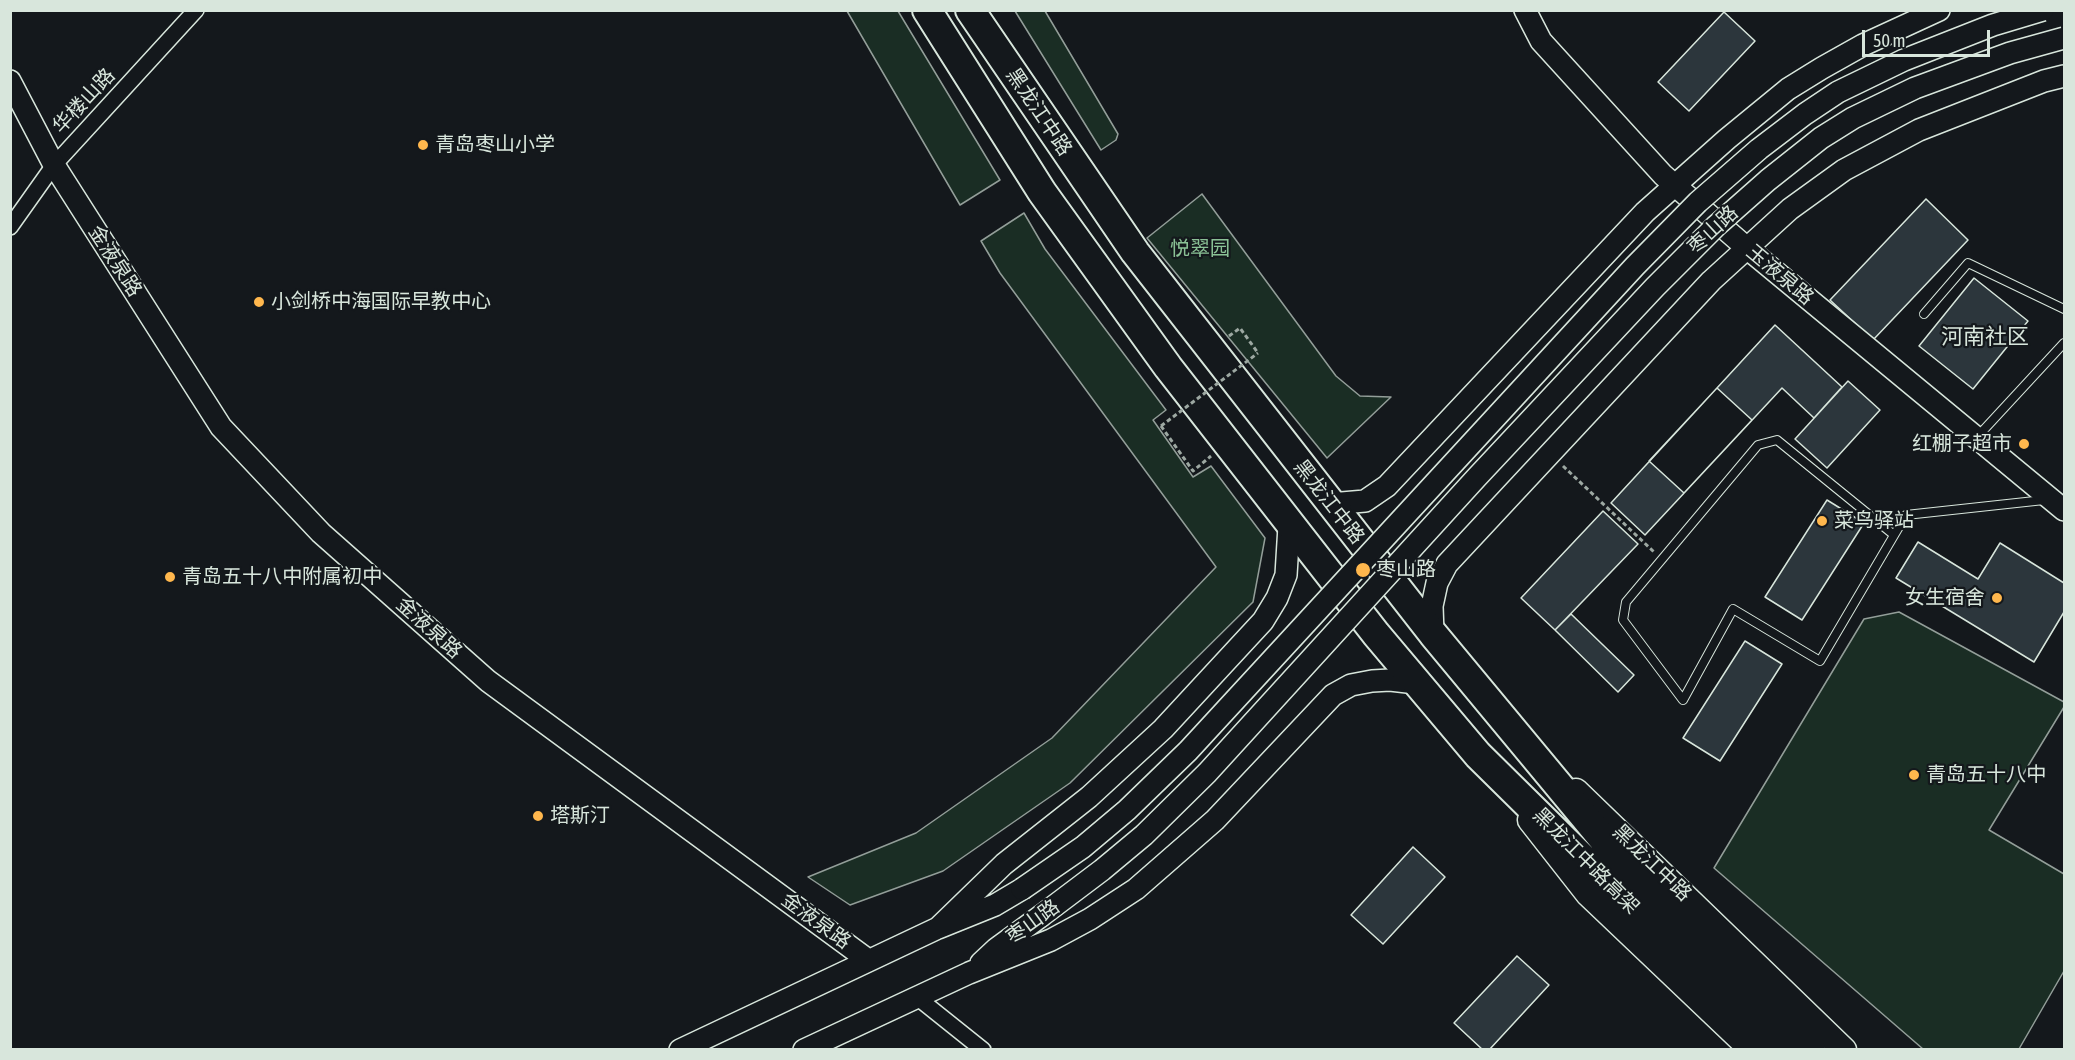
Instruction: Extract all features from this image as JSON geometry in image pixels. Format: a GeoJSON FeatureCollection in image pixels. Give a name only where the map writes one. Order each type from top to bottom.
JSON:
{"type":"FeatureCollection","features":[{"type":"Feature","properties":{"kind":"highway","name":"黑龙江中路"},"geometry":{"type":"LineString","coordinates":[[927,10],[1042,192],[1168,367],[1290,526],[1416,683],[1478,755]]}},
{"type":"Feature","properties":{"kind":"highway","name":"黑龙江中路"},"geometry":{"type":"LineString","coordinates":[[970,10],[1135,252],[1330,504],[1510,729]]}},
{"type":"Feature","properties":{"kind":"highway","name":"黑龙江中路高架"},"geometry":{"type":"LineString","coordinates":[[1510,729],[1701,958]]}},
{"type":"Feature","properties":{"kind":"highway","name":"黑龙江中路高架"},"geometry":{"type":"LineString","coordinates":[[1478,755],[1701,958]]}},
{"type":"Feature","properties":{"kind":"highway"},"geometry":{"type":"LineString","coordinates":[[1701,958],[1777,1050]]}},
{"type":"Feature","properties":{"kind":"highway"},"geometry":{"type":"LineString","coordinates":[[1701,958],[1811,1050]]}},
{"type":"Feature","properties":{"kind":"main road","name":"黑龙江中路"},"geometry":{"type":"LineString","coordinates":[[1510,729],[1600,813],[1844,1050]]}},
{"type":"Feature","properties":{"kind":"main road","name":"黑龙江中路"},"geometry":{"type":"LineString","coordinates":[[1478,755],[1588,894],[1752,1050]]}},
{"type":"Feature","properties":{"kind":"street","name":"华楼山路"},"geometry":{"type":"LineString","coordinates":[[10,227],[54,165],[196,10]]}},
{"type":"Feature","properties":{"kind":"street","name":"玉液泉路"},"geometry":{"type":"LineString","coordinates":[[1525,10],[1541,41],[1663,175],[1748,249],[2058,505]]}},
{"type":"Feature","properties":{"kind":"street"},"geometry":{"type":"LineString","coordinates":[[1330,504],[1365,501],[1387,486],[1645,212],[1674,184],[1788,89],[1863,45],[1939,10]]}},
{"type":"Feature","properties":{"kind":"street","name":"枣山路"},"geometry":{"type":"LineString","coordinates":[[680,1050],[868,960],[995,905],[1083,847],[1127,810],[1188,751],[1635,266],[1698,202],[1759,149],[1838,92],[1904,60],[1993,25],[2043,10]]}},
{"type":"Feature","properties":{"kind":"street","name":"枣山路"},"geometry":{"type":"LineString","coordinates":[[969,973],[996,949],[1102,870],[1144,835],[1207,773],[1477,477],[1647,296],[1716,226],[1768,180],[1821,138],[1854,118],[1915,88],[2010,53],[2064,38]]}},
{"type":"Feature","properties":{"kind":"street","name":"枣山路"},"geometry":{"type":"LineString","coordinates":[[1433,634],[1432,606],[1437,583],[1447,564],[1711,281],[1790,209],[1844,170],[1919,130],[2044,81],[2064,76]]}},
{"type":"Feature","properties":{"kind":"street","name":"金液泉路"},"geometry":{"type":"LineString","coordinates":[[10,81],[54,165],[221,427],[321,533],[488,681],[868,960]]}},
{"type":"Feature","properties":{"kind":"street","name":"枣山路"},"geometry":{"type":"LineString","coordinates":[[938,928],[1004,864],[1089,797],[1163,729],[1263,621],[1277,598],[1286,575],[1290,526]]}},
{"type":"Feature","properties":{"kind":"street","name":"枣山路"},"geometry":{"type":"LineString","coordinates":[[804,1050],[969,973],[1051,940],[1090,919],[1136,889],[1215,820],[1333,695],[1341,690],[1372,681],[1390,680],[1416,683]]}},
{"type":"Feature","properties":{"kind":"street"},"geometry":{"type":"LineString","coordinates":[[918,998],[982,1050]]}},
{"type":"Feature","properties":{"kind":"lane"},"geometry":{"type":"LineString","coordinates":[[1923,314],[1968,263],[2064,309]]}},
{"type":"Feature","properties":{"kind":"lane"},"geometry":{"type":"LineString","coordinates":[[1977,437],[2064,343]]}},
{"type":"Feature","properties":{"kind":"lane"},"geometry":{"type":"LineString","coordinates":[[1894,535],[1777,440],[1758,445],[1626,602],[1623,620],[1683,700],[1733,609],[1820,661],[1906,515],[2058,505]]}},
{"type":"Feature","properties":{"kind":"path"},"geometry":{"type":"LineString","coordinates":[[1211,350],[1240,328],[1258,352],[1161,426],[1193,471],[1227,444]]}},
{"type":"Feature","properties":{"kind":"path"},"geometry":{"type":"LineString","coordinates":[[1550,453],[1662,559]]}},
{"type":"Feature","properties":{"kind":"green space"},"geometry":{"type":"Polygon","coordinates":[[[847,11],[898,11],[1000,180],[960,205],[847,11]]]}},
{"type":"Feature","properties":{"kind":"green space"},"geometry":{"type":"Polygon","coordinates":[[[1015,11],[1045,11],[1118,134],[1116,140],[1101,150],[1015,11]]]}},
{"type":"Feature","properties":{"kind":"green space","name":"悦翠园"},"geometry":{"type":"Polygon","coordinates":[[[1202,194],[1336,376],[1360,396],[1391,397],[1327,458],[1147,238],[1202,194]]]}},
{"type":"Feature","properties":{"kind":"green space"},"geometry":{"type":"Polygon","coordinates":[[[1024,213],[1045,249],[1166,410],[1153,420],[1193,477],[1211,466],[1265,538],[1253,602],[1070,783],[943,871],[850,905],[808,877],[916,833],[1052,738],[1216,567],[1000,273],[981,241],[1024,213]]]}},
{"type":"Feature","properties":{"kind":"green space","name":"青岛五十八中"},"geometry":{"type":"Polygon","coordinates":[[[1899,612],[2064,702],[2064,707],[1989,830],[2064,874],[2064,971],[2019,1049],[1923,1049],[1714,868],[1864,619],[1899,612]]]}},
{"type":"Feature","properties":{"kind":"building"},"geometry":{"type":"Polygon","coordinates":[[[1724,12],[1755,41],[1689,111],[1658,82],[1724,12]]]}},
{"type":"Feature","properties":{"kind":"building"},"geometry":{"type":"Polygon","coordinates":[[[1926,199],[1968,240],[1873,340],[1830,300],[1926,199]]]}},
{"type":"Feature","properties":{"kind":"building"},"geometry":{"type":"Polygon","coordinates":[[[1974,278],[2028,321],[1973,389],[1919,346],[1974,278]]]}},
{"type":"Feature","properties":{"kind":"building"},"geometry":{"type":"Polygon","coordinates":[[[1775,325],[1842,387],[1814,418],[1782,388],[1645,535],[1611,503],[1775,325]]]}},
{"type":"Feature","properties":{"kind":"building"},"geometry":{"type":"Polygon","coordinates":[[[1848,381],[1880,410],[1827,468],[1795,439],[1848,381]]]}},
{"type":"Feature","properties":{"kind":"building"},"geometry":{"type":"Polygon","coordinates":[[[1717,388],[1752,420],[1684,493],[1649,461],[1717,388]]]}},
{"type":"Feature","properties":{"kind":"building"},"geometry":{"type":"Polygon","coordinates":[[[1827,500],[1864,523],[1802,620],[1765,597],[1827,500]]]}},
{"type":"Feature","properties":{"kind":"building"},"geometry":{"type":"Polygon","coordinates":[[[1603,511],[1638,544],[1555,630],[1521,598],[1603,511]]]}},
{"type":"Feature","properties":{"kind":"building","name":"女生宿舍"},"geometry":{"type":"Polygon","coordinates":[[[1918,542],[1978,579],[2000,543],[2064,583],[2064,612],[2034,662],[1896,578],[1918,542]]]}},
{"type":"Feature","properties":{"kind":"building"},"geometry":{"type":"Polygon","coordinates":[[[1571,614],[1634,675],[1618,692],[1555,630],[1571,614]]]}},
{"type":"Feature","properties":{"kind":"building"},"geometry":{"type":"Polygon","coordinates":[[[1745,641],[1782,664],[1720,761],[1683,738],[1745,641]]]}},
{"type":"Feature","properties":{"kind":"building"},"geometry":{"type":"Polygon","coordinates":[[[1413,847],[1445,877],[1383,944],[1351,915],[1413,847]]]}},
{"type":"Feature","properties":{"kind":"building"},"geometry":{"type":"Polygon","coordinates":[[[1517,956],[1549,985],[1489,1050],[1483,1050],[1454,1023],[1517,956]]]}},
{"type":"Feature","properties":{"kind":"place","name":"青岛枣山小学"},"geometry":{"type":"Point","coordinates":[423,145]}},
{"type":"Feature","properties":{"kind":"place","name":"小剑桥中海国际早教中心"},"geometry":{"type":"Point","coordinates":[259,302]}},
{"type":"Feature","properties":{"kind":"place","name":"红棚子超市"},"geometry":{"type":"Point","coordinates":[2024,444]}},
{"type":"Feature","properties":{"kind":"place","name":"菜鸟驿站"},"geometry":{"type":"Point","coordinates":[1822,521]}},
{"type":"Feature","properties":{"kind":"place","name":"枣山路"},"geometry":{"type":"Point","coordinates":[1363,570]}},
{"type":"Feature","properties":{"kind":"place","name":"青岛五十八中附属初中"},"geometry":{"type":"Point","coordinates":[170,577]}},
{"type":"Feature","properties":{"kind":"place","name":"女生宿舍"},"geometry":{"type":"Point","coordinates":[1997,598]}},
{"type":"Feature","properties":{"kind":"place","name":"青岛五十八中"},"geometry":{"type":"Point","coordinates":[1914,775]}},
{"type":"Feature","properties":{"kind":"place","name":"塔斯汀"},"geometry":{"type":"Point","coordinates":[538,816]}},
{"type":"Feature","properties":{"kind":"district","name":"河南社区"},"geometry":{"type":"Point","coordinates":[1985,337]}}]}
